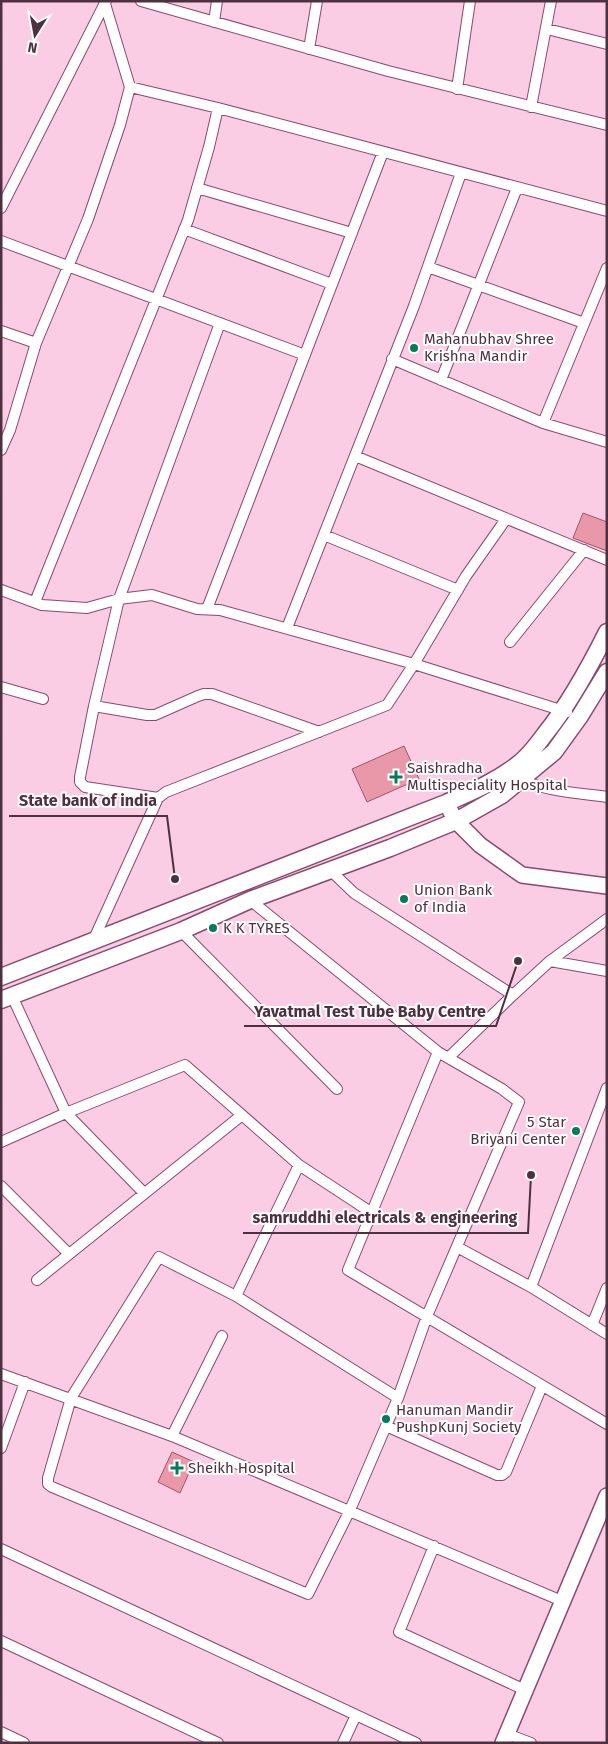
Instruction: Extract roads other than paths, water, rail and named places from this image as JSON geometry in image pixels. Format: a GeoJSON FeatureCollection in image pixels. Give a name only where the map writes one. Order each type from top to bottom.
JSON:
{"type":"FeatureCollection","features":[{"type":"Feature","properties":{"kind":"main road"},"geometry":{"type":"LineString","coordinates":[[1,977],[479,789],[519,764],[537,744],[563,711],[594,660],[607,632]]}},
{"type":"Feature","properties":{"kind":"main road"},"geometry":{"type":"LineString","coordinates":[[7,998],[180,930],[250,900],[456,821],[502,795],[554,752],[580,716],[607,672]]}},
{"type":"Feature","properties":{"kind":"main road"},"geometry":{"type":"LineString","coordinates":[[210,895],[218,914]]}},
{"type":"Feature","properties":{"kind":"street"},"geometry":{"type":"LineString","coordinates":[[141,1],[309,49],[607,126]]}},
{"type":"Feature","properties":{"kind":"street"},"geometry":{"type":"LineString","coordinates":[[214,22],[217,1]]}},
{"type":"Feature","properties":{"kind":"street"},"geometry":{"type":"LineString","coordinates":[[309,49],[317,1]]}},
{"type":"Feature","properties":{"kind":"street"},"geometry":{"type":"LineString","coordinates":[[531,107],[551,1]]}},
{"type":"Feature","properties":{"kind":"street"},"geometry":{"type":"LineString","coordinates":[[458,88],[467,2]]}},
{"type":"Feature","properties":{"kind":"street"},"geometry":{"type":"LineString","coordinates":[[1,450],[10,430],[36,343],[94,200],[120,125],[130,87],[106,3]]}},
{"type":"Feature","properties":{"kind":"street"},"geometry":{"type":"LineString","coordinates":[[1,208],[106,3]]}},
{"type":"Feature","properties":{"kind":"street"},"geometry":{"type":"LineString","coordinates":[[547,29],[607,44]]}},
{"type":"Feature","properties":{"kind":"street"},"geometry":{"type":"LineString","coordinates":[[130,87],[218,108],[607,211]]}},
{"type":"Feature","properties":{"kind":"street"},"geometry":{"type":"LineString","coordinates":[[35,602],[184,229],[218,108]]}},
{"type":"Feature","properties":{"kind":"street"},"geometry":{"type":"LineString","coordinates":[[207,609],[383,152]]}},
{"type":"Feature","properties":{"kind":"street"},"geometry":{"type":"LineString","coordinates":[[287,628],[428,267],[461,173]]}},
{"type":"Feature","properties":{"kind":"street"},"geometry":{"type":"LineString","coordinates":[[197,188],[352,234]]}},
{"type":"Feature","properties":{"kind":"street"},"geometry":{"type":"LineString","coordinates":[[441,380],[517,188]]}},
{"type":"Feature","properties":{"kind":"street"},"geometry":{"type":"LineString","coordinates":[[184,229],[332,284]]}},
{"type":"Feature","properties":{"kind":"street"},"geometry":{"type":"LineString","coordinates":[[1,241],[305,355]]}},
{"type":"Feature","properties":{"kind":"street"},"geometry":{"type":"LineString","coordinates":[[428,267],[584,323]]}},
{"type":"Feature","properties":{"kind":"street"},"geometry":{"type":"LineString","coordinates":[[543,423],[607,268]]}},
{"type":"Feature","properties":{"kind":"street"},"geometry":{"type":"LineString","coordinates":[[158,798],[85,787],[80,782],[80,777],[94,706],[119,599],[220,323]]}},
{"type":"Feature","properties":{"kind":"street"},"geometry":{"type":"LineString","coordinates":[[1,331],[36,343]]}},
{"type":"Feature","properties":{"kind":"street"},"geometry":{"type":"LineString","coordinates":[[392,358],[543,423],[607,442]]}},
{"type":"Feature","properties":{"kind":"street"},"geometry":{"type":"LineString","coordinates":[[355,456],[607,560]]}},
{"type":"Feature","properties":{"kind":"street"},"geometry":{"type":"LineString","coordinates":[[93,942],[158,798],[166,792],[387,705],[458,590],[506,519]]}},
{"type":"Feature","properties":{"kind":"street"},"geometry":{"type":"LineString","coordinates":[[324,535],[458,590]]}},
{"type":"Feature","properties":{"kind":"street"},"geometry":{"type":"LineString","coordinates":[[510,642],[584,550]]}},
{"type":"Feature","properties":{"kind":"street"},"geometry":{"type":"LineString","coordinates":[[1,590],[42,605],[87,608],[119,599],[152,595],[197,609],[220,610],[287,628],[414,664],[580,716]]}},
{"type":"Feature","properties":{"kind":"street"},"geometry":{"type":"LineString","coordinates":[[1,687],[43,699]]}},
{"type":"Feature","properties":{"kind":"street"},"geometry":{"type":"LineString","coordinates":[[94,706],[155,715],[198,696],[212,694],[319,732]]}},
{"type":"Feature","properties":{"kind":"street"},"geometry":{"type":"LineString","coordinates":[[520,780],[536,786],[574,794],[606,796]]}},
{"type":"Feature","properties":{"kind":"street"},"geometry":{"type":"LineString","coordinates":[[446,803],[456,821],[480,845],[522,875],[607,886]]}},
{"type":"Feature","properties":{"kind":"street"},"geometry":{"type":"LineString","coordinates":[[330,870],[354,893],[513,995]]}},
{"type":"Feature","properties":{"kind":"street"},"geometry":{"type":"LineString","coordinates":[[250,900],[438,1052],[502,1089],[519,1102],[427,1316],[398,1398],[350,1510],[308,1594],[48,1484],[48,1478],[71,1398],[159,1257],[236,1296],[398,1398]]}},
{"type":"Feature","properties":{"kind":"street"},"geometry":{"type":"LineString","coordinates":[[448,1058],[550,961],[607,919]]}},
{"type":"Feature","properties":{"kind":"street"},"geometry":{"type":"LineString","coordinates":[[180,930],[336,1089]]}},
{"type":"Feature","properties":{"kind":"street"},"geometry":{"type":"LineString","coordinates":[[550,961],[607,972]]}},
{"type":"Feature","properties":{"kind":"street"},"geometry":{"type":"LineString","coordinates":[[7,998],[66,1113],[144,1193]]}},
{"type":"Feature","properties":{"kind":"street"},"geometry":{"type":"LineString","coordinates":[[438,1052],[348,1270],[607,1424]]}},
{"type":"Feature","properties":{"kind":"street"},"geometry":{"type":"LineString","coordinates":[[1,1142],[66,1113],[186,1065],[299,1166],[372,1213]]}},
{"type":"Feature","properties":{"kind":"street"},"geometry":{"type":"LineString","coordinates":[[531,1287],[607,1088]]}},
{"type":"Feature","properties":{"kind":"street"},"geometry":{"type":"LineString","coordinates":[[37,1280],[242,1115]]}},
{"type":"Feature","properties":{"kind":"street"},"geometry":{"type":"LineString","coordinates":[[236,1296],[299,1166]]}},
{"type":"Feature","properties":{"kind":"street"},"geometry":{"type":"LineString","coordinates":[[1,1186],[69,1254]]}},
{"type":"Feature","properties":{"kind":"street"},"geometry":{"type":"LineString","coordinates":[[457,1247],[531,1287],[607,1334]]}},
{"type":"Feature","properties":{"kind":"street"},"geometry":{"type":"LineString","coordinates":[[592,1325],[607,1288]]}},
{"type":"Feature","properties":{"kind":"street"},"geometry":{"type":"LineString","coordinates":[[172,1436],[222,1336]]}},
{"type":"Feature","properties":{"kind":"street"},"geometry":{"type":"LineString","coordinates":[[1,1374],[172,1436],[562,1601]]}},
{"type":"Feature","properties":{"kind":"street"},"geometry":{"type":"LineString","coordinates":[[1,1448],[25,1382]]}},
{"type":"Feature","properties":{"kind":"street"},"geometry":{"type":"LineString","coordinates":[[386,1426],[497,1475],[502,1475],[506,1472],[542,1386]]}},
{"type":"Feature","properties":{"kind":"street"},"geometry":{"type":"LineString","coordinates":[[531,1743],[505,1738],[562,1601],[601,1524],[607,1496]]}},
{"type":"Feature","properties":{"kind":"street"},"geometry":{"type":"LineString","coordinates":[[434,1546],[399,1632],[525,1690]]}},
{"type":"Feature","properties":{"kind":"street"},"geometry":{"type":"LineString","coordinates":[[1,1550],[416,1743]]}},
{"type":"Feature","properties":{"kind":"street"},"geometry":{"type":"LineString","coordinates":[[1,1641],[218,1743]]}},
{"type":"Feature","properties":{"kind":"street"},"geometry":{"type":"LineString","coordinates":[[344,1743],[356,1715]]}},
{"type":"Feature","properties":{"kind":"street"},"geometry":{"type":"LineString","coordinates":[[1,1732],[24,1743]]}},
{"type":"Feature","properties":{"kind":"place","name":"Mahanubhav Shree Krishna Mandir"},"geometry":{"type":"Point","coordinates":[414,348]}},
{"type":"Feature","properties":{"kind":"place","name":"Saishradha Multispeciality Hospital"},"geometry":{"type":"Point","coordinates":[396,777]}},
{"type":"Feature","properties":{"kind":"place","name":"State bank of india"},"geometry":{"type":"Point","coordinates":[175,879]}},
{"type":"Feature","properties":{"kind":"place","name":"Union Bank of India"},"geometry":{"type":"Point","coordinates":[404,899]}},
{"type":"Feature","properties":{"kind":"place","name":"K K TYRES"},"geometry":{"type":"Point","coordinates":[213,928]}},
{"type":"Feature","properties":{"kind":"place","name":"Yavatmal Test Tube Baby Centre"},"geometry":{"type":"Point","coordinates":[518,961]}},
{"type":"Feature","properties":{"kind":"place","name":"5 Star Briyani Center"},"geometry":{"type":"Point","coordinates":[576,1131]}},
{"type":"Feature","properties":{"kind":"place","name":"samruddhi electricals & engineering"},"geometry":{"type":"Point","coordinates":[531,1175]}},
{"type":"Feature","properties":{"kind":"place","name":"Hanuman Mandir PushpKunj Society"},"geometry":{"type":"Point","coordinates":[386,1419]}},
{"type":"Feature","properties":{"kind":"place","name":"Sheikh Hospital"},"geometry":{"type":"Point","coordinates":[177,1468]}}]}
